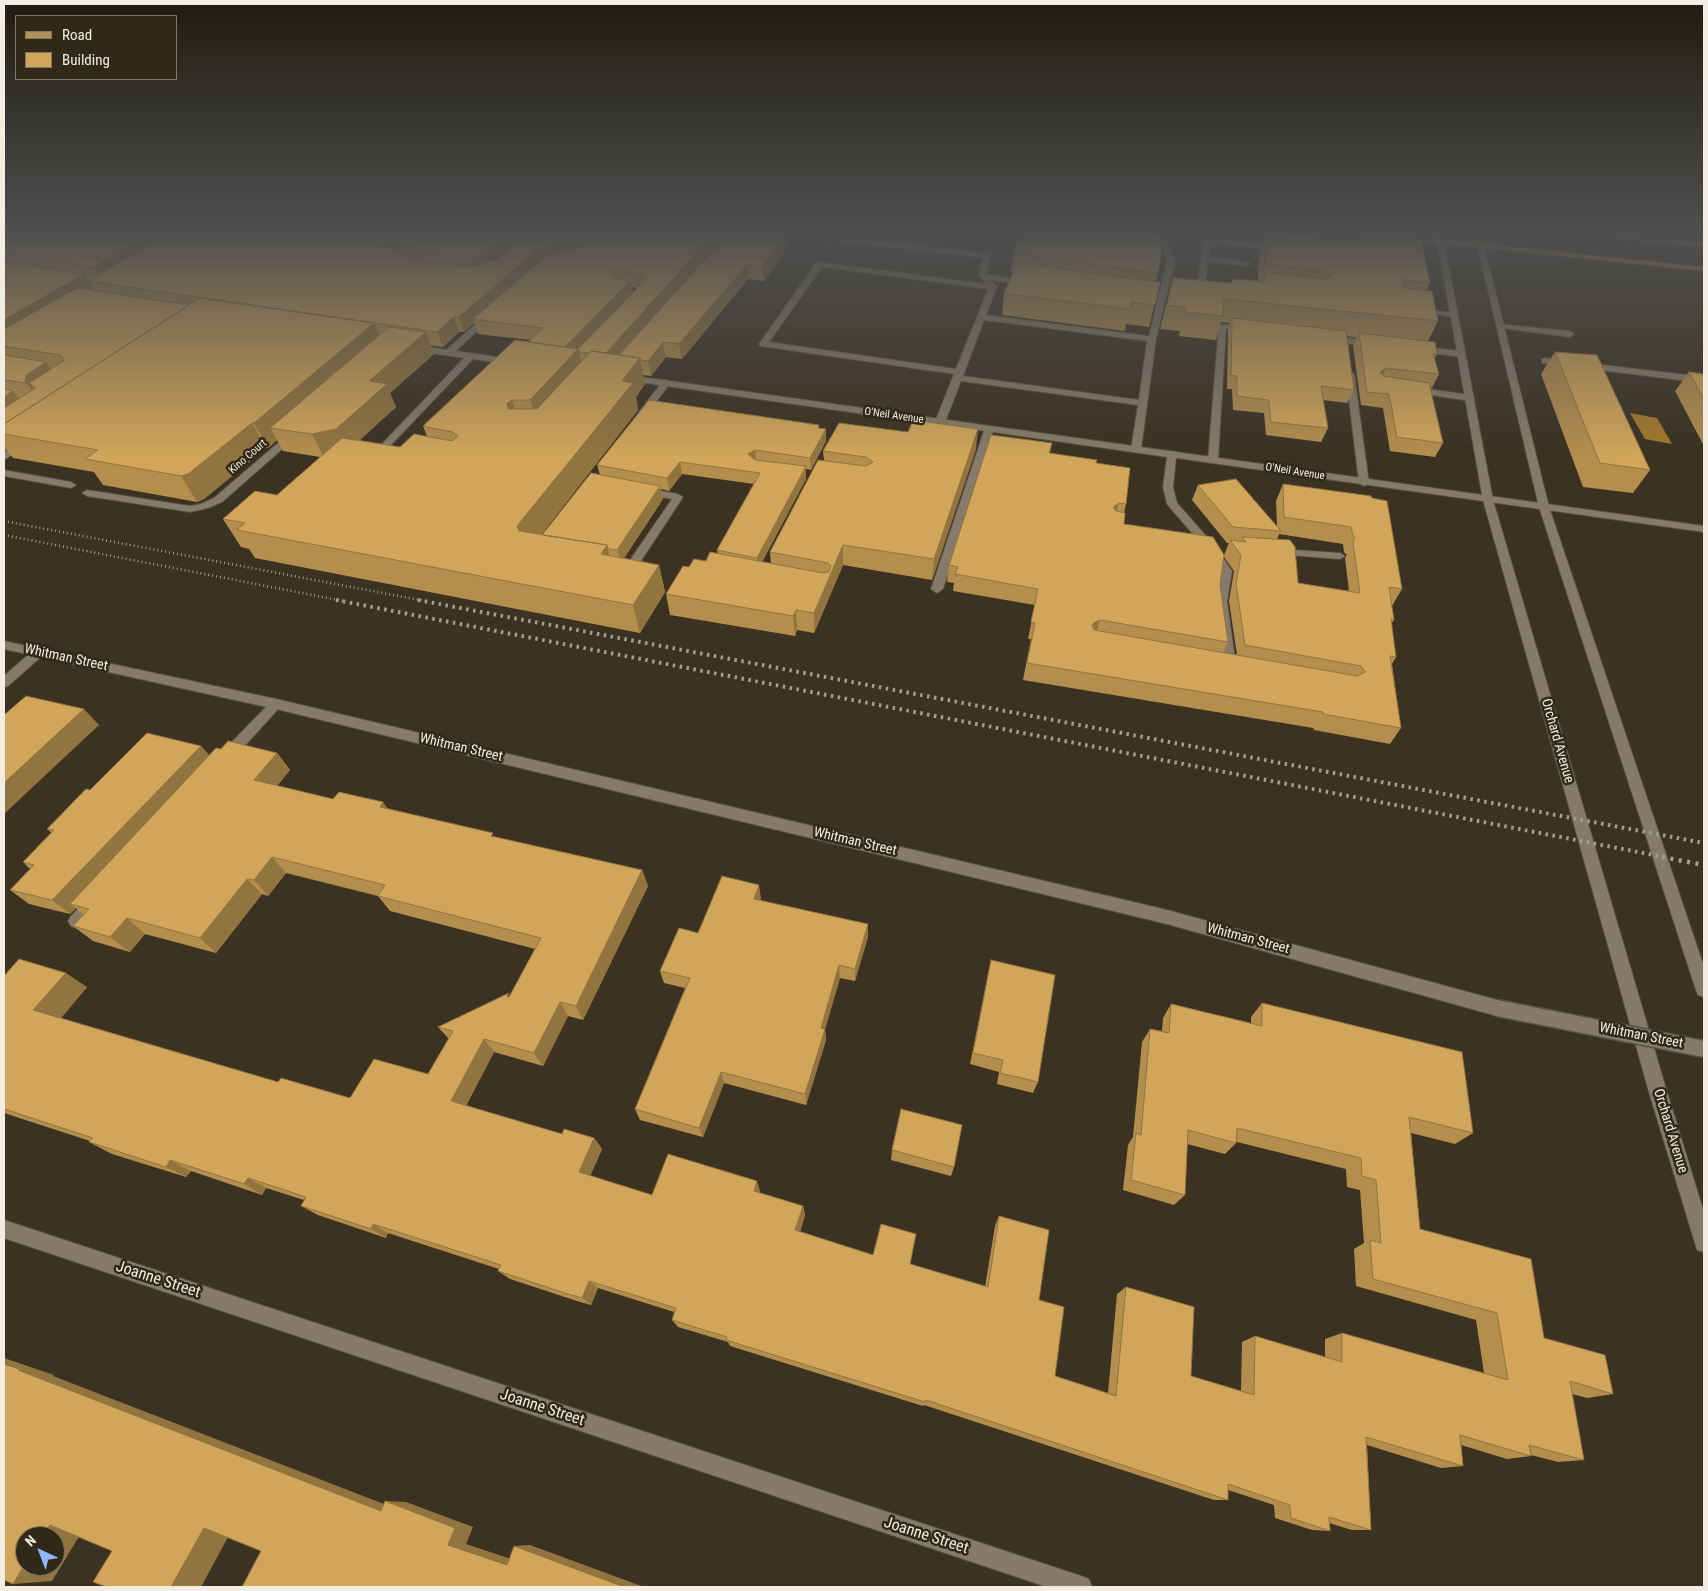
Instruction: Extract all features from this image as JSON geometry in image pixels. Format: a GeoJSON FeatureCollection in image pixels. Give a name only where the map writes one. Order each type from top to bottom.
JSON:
{"type":"FeatureCollection","features":[{"type":"Feature","properties":{"kind":"street"},"geometry":{"type":"LineString","coordinates":[[448,353],[499,308]]}},
{"type":"Feature","properties":{"kind":"street"},"geometry":{"type":"LineString","coordinates":[[789,308],[764,344],[1143,403]]}},
{"type":"Feature","properties":{"kind":"street"},"geometry":{"type":"LineString","coordinates":[[940,422],[985,308]]}},
{"type":"Feature","properties":{"kind":"street"},"geometry":{"type":"LineString","coordinates":[[1136,449],[1152,339],[1160,308]]}},
{"type":"Feature","properties":{"kind":"street","name":"Orchard Avenue"},"geometry":{"type":"LineString","coordinates":[[1453,308],[1488,500],[1658,1092],[1704,1242]]}},
{"type":"Feature","properties":{"kind":"street"},"geometry":{"type":"LineString","coordinates":[[1496,308],[1544,507],[1704,990]]}},
{"type":"Feature","properties":{"kind":"street"},"geometry":{"type":"LineString","coordinates":[[1406,309],[1454,315]]}},
{"type":"Feature","properties":{"kind":"street"},"geometry":{"type":"LineString","coordinates":[[982,317],[1152,339]]}},
{"type":"Feature","properties":{"kind":"street"},"geometry":{"type":"LineString","coordinates":[[1213,460],[1222,326],[1252,330]]}},
{"type":"Feature","properties":{"kind":"street"},"geometry":{"type":"LineString","coordinates":[[1500,326],[1570,334]]}},
{"type":"Feature","properties":{"kind":"street"},"geometry":{"type":"LineString","coordinates":[[1319,338],[1346,345],[1384,345]]}},
{"type":"Feature","properties":{"kind":"street"},"geometry":{"type":"LineString","coordinates":[[403,346],[471,356],[513,365]]}},
{"type":"Feature","properties":{"kind":"street"},"geometry":{"type":"LineString","coordinates":[[1403,347],[1461,354]]}},
{"type":"Feature","properties":{"kind":"street"},"geometry":{"type":"LineString","coordinates":[[383,449],[471,356]]}},
{"type":"Feature","properties":{"kind":"street"},"geometry":{"type":"LineString","coordinates":[[1544,361],[1704,380]]}},
{"type":"Feature","properties":{"kind":"street"},"geometry":{"type":"LineString","coordinates":[[1349,366],[1364,483]]}},
{"type":"Feature","properties":{"kind":"street","name":"O'Neil Avenue"},"geometry":{"type":"LineString","coordinates":[[618,377],[666,382],[847,413],[940,422],[1172,453],[1364,483],[1704,529]]}},
{"type":"Feature","properties":{"kind":"street"},"geometry":{"type":"LineString","coordinates":[[637,421],[666,382]]}},
{"type":"Feature","properties":{"kind":"street"},"geometry":{"type":"LineString","coordinates":[[1408,390],[1470,398]]}},
{"type":"Feature","properties":{"kind":"street","name":"Kino Court"},"geometry":{"type":"LineString","coordinates":[[87,494],[190,509],[204,506],[218,500],[300,428]]}},
{"type":"Feature","properties":{"kind":"street"},"geometry":{"type":"LineString","coordinates":[[937,589],[989,429]]}},
{"type":"Feature","properties":{"kind":"street"},"geometry":{"type":"LineString","coordinates":[[4,457],[28,440]]}},
{"type":"Feature","properties":{"kind":"street"},"geometry":{"type":"LineString","coordinates":[[1172,453],[1168,488],[1172,504],[1215,547],[1226,571],[1221,600],[1230,667]]}},
{"type":"Feature","properties":{"kind":"street"},"geometry":{"type":"LineString","coordinates":[[4,472],[71,485]]}},
{"type":"Feature","properties":{"kind":"street"},"geometry":{"type":"LineString","coordinates":[[610,567],[630,570],[678,497],[629,488]]}},
{"type":"Feature","properties":{"kind":"street"},"geometry":{"type":"LineString","coordinates":[[1191,542],[1215,547]]}},
{"type":"Feature","properties":{"kind":"street"},"geometry":{"type":"LineString","coordinates":[[1270,551],[1340,556]]}},
{"type":"Feature","properties":{"kind":"street","name":"Whitman Street"},"geometry":{"type":"LineString","coordinates":[[4,645],[276,704],[1167,917],[1497,1008],[1704,1049]]}},
{"type":"Feature","properties":{"kind":"street"},"geometry":{"type":"LineString","coordinates":[[4,683],[39,652]]}},
{"type":"Feature","properties":{"kind":"street"},"geometry":{"type":"LineString","coordinates":[[213,771],[276,704]]}},
{"type":"Feature","properties":{"kind":"street"},"geometry":{"type":"LineString","coordinates":[[76,921],[102,892]]}},
{"type":"Feature","properties":{"kind":"street","name":"Joanne Street"},"geometry":{"type":"LineString","coordinates":[[4,1229],[1080,1587]]}},
{"type":"Feature","properties":{"kind":"shaded area"},"geometry":{"type":"Polygon","coordinates":[[[1630,413],[1657,418],[1672,444],[1645,439],[1630,413]]]}},
{"type":"Feature","properties":{"kind":"building"},"geometry":{"type":"Polygon","coordinates":[[[4,308],[24,308],[4,320],[4,308]]]}},
{"type":"Feature","properties":{"kind":"building"},"geometry":{"type":"Polygon","coordinates":[[[41,308],[184,308],[4,424],[4,408],[34,389],[35,387],[29,383],[65,360],[60,355],[4,346],[4,329],[41,308]]]}},
{"type":"Feature","properties":{"kind":"building"},"geometry":{"type":"Polygon","coordinates":[[[184,308],[271,308],[374,323],[254,423],[188,474],[181,476],[85,459],[98,450],[4,434],[4,424],[184,308]]]}},
{"type":"Feature","properties":{"kind":"building"},"geometry":{"type":"Polygon","coordinates":[[[274,308],[469,308],[459,317],[454,317],[437,332],[274,308]]]}},
{"type":"Feature","properties":{"kind":"building"},"geometry":{"type":"Polygon","coordinates":[[[486,308],[603,308],[565,347],[528,342],[543,328],[473,319],[486,308]]]}},
{"type":"Feature","properties":{"kind":"building"},"geometry":{"type":"Polygon","coordinates":[[[618,308],[647,308],[606,353],[579,352],[578,349],[618,308]]]}},
{"type":"Feature","properties":{"kind":"building"},"geometry":{"type":"Polygon","coordinates":[[[661,308],[710,308],[679,344],[663,342],[648,361],[619,355],[661,308]]]}},
{"type":"Feature","properties":{"kind":"building"},"geometry":{"type":"Polygon","coordinates":[[[1186,308],[1223,308],[1223,316],[1186,312],[1186,308]]]}},
{"type":"Feature","properties":{"kind":"building"},"geometry":{"type":"Polygon","coordinates":[[[1315,308],[1435,308],[1438,321],[1315,308]]]}},
{"type":"Feature","properties":{"kind":"building"},"geometry":{"type":"Polygon","coordinates":[[[1232,318],[1346,331],[1354,390],[1321,386],[1328,428],[1271,422],[1269,400],[1237,396],[1237,376],[1231,375],[1232,318]]]}},
{"type":"Feature","properties":{"kind":"building"},"geometry":{"type":"Polygon","coordinates":[[[389,327],[426,332],[369,381],[387,384],[336,429],[312,434],[270,428],[389,327]]]}},
{"type":"Feature","properties":{"kind":"building"},"geometry":{"type":"Polygon","coordinates":[[[1359,333],[1435,342],[1437,354],[1433,354],[1439,374],[1386,368],[1380,372],[1383,376],[1429,383],[1443,443],[1397,437],[1389,394],[1367,392],[1359,333]]]}},
{"type":"Feature","properties":{"kind":"building"},"geometry":{"type":"Polygon","coordinates":[[[515,340],[578,349],[530,400],[512,400],[507,403],[508,409],[537,409],[591,351],[640,358],[622,381],[633,383],[517,526],[519,531],[607,545],[601,554],[659,565],[633,605],[237,530],[245,523],[223,519],[255,491],[277,495],[342,438],[400,447],[414,434],[452,441],[458,436],[452,432],[423,426],[515,340]]]}},
{"type":"Feature","properties":{"kind":"building"},"geometry":{"type":"Polygon","coordinates":[[[1555,352],[1597,355],[1650,470],[1600,463],[1555,352]]]}},
{"type":"Feature","properties":{"kind":"building"},"geometry":{"type":"Polygon","coordinates":[[[4,355],[46,362],[26,375],[25,381],[27,383],[4,380],[4,355]]]}},
{"type":"Feature","properties":{"kind":"building"},"geometry":{"type":"Polygon","coordinates":[[[1689,372],[1704,374],[1704,399],[1689,372]]]}},
{"type":"Feature","properties":{"kind":"building"},"geometry":{"type":"Polygon","coordinates":[[[4,389],[13,391],[4,397],[4,389]]]}},
{"type":"Feature","properties":{"kind":"building"},"geometry":{"type":"Polygon","coordinates":[[[649,400],[819,425],[818,428],[826,429],[810,458],[755,450],[748,454],[755,460],[806,466],[757,558],[717,550],[760,473],[680,462],[667,478],[597,465],[649,400]]]}},
{"type":"Feature","properties":{"kind":"building"},"geometry":{"type":"Polygon","coordinates":[[[913,420],[978,429],[934,559],[843,545],[814,613],[796,610],[793,616],[666,594],[683,566],[689,567],[694,559],[706,561],[710,552],[823,573],[829,572],[831,566],[828,563],[770,552],[818,460],[866,466],[873,462],[866,457],[823,451],[839,423],[908,432],[913,420]]]}},
{"type":"Feature","properties":{"kind":"building"},"geometry":{"type":"Polygon","coordinates":[[[991,435],[1052,443],[1049,453],[1097,460],[1096,463],[1130,468],[1126,504],[1119,503],[1113,507],[1116,511],[1125,513],[1124,524],[1213,537],[1224,555],[1220,585],[1228,642],[1100,620],[1092,625],[1094,630],[1357,676],[1365,672],[1361,666],[1245,645],[1236,584],[1241,555],[1230,540],[1246,542],[1242,537],[1290,540],[1295,547],[1298,583],[1360,593],[1353,542],[1355,538],[1351,527],[1284,517],[1283,484],[1371,496],[1372,498],[1387,501],[1402,589],[1389,587],[1394,620],[1391,619],[1396,657],[1390,656],[1401,728],[1323,714],[1323,712],[1027,663],[1035,623],[1031,622],[1038,589],[955,574],[958,567],[949,565],[991,435]]]}},
{"type":"Feature","properties":{"kind":"building"},"geometry":{"type":"Polygon","coordinates":[[[591,473],[660,486],[617,550],[608,549],[607,545],[542,535],[591,473]]]}},
{"type":"Feature","properties":{"kind":"building"},"geometry":{"type":"Polygon","coordinates":[[[1236,479],[1281,531],[1233,527],[1198,485],[1236,479]]]}},
{"type":"Feature","properties":{"kind":"building"},"geometry":{"type":"Polygon","coordinates":[[[26,696],[84,709],[4,783],[4,715],[26,696]]]}},
{"type":"Feature","properties":{"kind":"building"},"geometry":{"type":"Polygon","coordinates":[[[147,733],[201,746],[52,900],[10,890],[34,865],[23,862],[54,830],[47,829],[86,789],[90,790],[147,733]]]}},
{"type":"Feature","properties":{"kind":"building"},"geometry":{"type":"Polygon","coordinates":[[[228,741],[277,753],[254,780],[333,799],[339,792],[383,802],[380,807],[493,833],[491,836],[642,870],[576,1006],[560,1002],[534,1053],[484,1039],[451,1101],[562,1134],[564,1129],[594,1138],[579,1172],[652,1195],[668,1154],[757,1181],[754,1191],[803,1206],[795,1230],[873,1255],[881,1224],[916,1234],[910,1264],[988,1287],[999,1216],[1049,1230],[1039,1300],[1064,1307],[1055,1376],[1116,1396],[1126,1287],[1194,1307],[1191,1376],[1254,1395],[1255,1336],[1342,1362],[1342,1333],[1508,1380],[1497,1313],[1373,1279],[1370,1240],[1381,1243],[1376,1180],[1362,1176],[1361,1158],[1237,1128],[1236,1143],[1188,1130],[1185,1195],[1131,1180],[1136,1133],[1141,1135],[1150,1029],[1169,1033],[1171,1004],[1262,1026],[1262,1003],[1462,1052],[1473,1133],[1409,1117],[1420,1229],[1531,1259],[1544,1338],[1605,1355],[1613,1394],[1570,1381],[1584,1460],[1529,1445],[1531,1456],[1460,1435],[1463,1466],[1366,1437],[1371,1530],[1329,1517],[1330,1531],[1291,1518],[1290,1505],[1228,1484],[1228,1500],[926,1400],[925,1402],[726,1340],[727,1337],[672,1320],[676,1308],[589,1281],[582,1298],[568,1294],[498,1271],[501,1265],[373,1224],[371,1229],[301,1206],[306,1197],[248,1178],[244,1184],[170,1160],[166,1167],[89,1142],[93,1138],[4,1109],[4,976],[19,959],[66,973],[33,1010],[278,1082],[281,1078],[350,1098],[374,1059],[428,1074],[453,1031],[438,1027],[509,993],[507,997],[509,997],[541,938],[378,896],[385,885],[272,857],[254,880],[247,879],[200,938],[127,918],[110,937],[73,926],[89,909],[70,904],[216,748],[221,749],[228,741]]]}},
{"type":"Feature","properties":{"kind":"building"},"geometry":{"type":"Polygon","coordinates":[[[722,876],[759,885],[754,899],[868,924],[855,969],[839,965],[821,1028],[825,1029],[805,1094],[721,1072],[699,1128],[635,1109],[690,978],[660,971],[679,928],[698,933],[722,876]]]}},
{"type":"Feature","properties":{"kind":"building"},"geometry":{"type":"Polygon","coordinates":[[[991,960],[1055,975],[1038,1082],[1000,1073],[1003,1060],[973,1053],[991,960]]]}},
{"type":"Feature","properties":{"kind":"building"},"geometry":{"type":"Polygon","coordinates":[[[901,1109],[962,1125],[954,1167],[892,1150],[901,1109]]]}},
{"type":"Feature","properties":{"kind":"building"},"geometry":{"type":"Polygon","coordinates":[[[4,1364],[381,1511],[385,1501],[455,1528],[448,1545],[507,1565],[514,1546],[624,1587],[242,1587],[261,1551],[204,1528],[171,1587],[107,1587],[93,1582],[112,1551],[65,1531],[65,1526],[50,1525],[15,1526],[15,1576],[18,1576],[13,1584],[4,1580],[4,1364]]]}},
{"type":"Feature","properties":{"kind":"railway"},"geometry":{"type":"LineString","coordinates":[[4,521],[425,601]]}},
{"type":"Feature","properties":{"kind":"railway"},"geometry":{"type":"LineString","coordinates":[[4,535],[343,601]]}},
{"type":"Feature","properties":{"kind":"railway"},"geometry":{"type":"LineString","coordinates":[[336,600],[1669,858]]}},
{"type":"Feature","properties":{"kind":"railway"},"geometry":{"type":"LineString","coordinates":[[418,600],[1704,843]]}},
{"type":"Feature","properties":{"kind":"railway"},"geometry":{"type":"LineString","coordinates":[[1662,857],[1704,865]]}}]}
